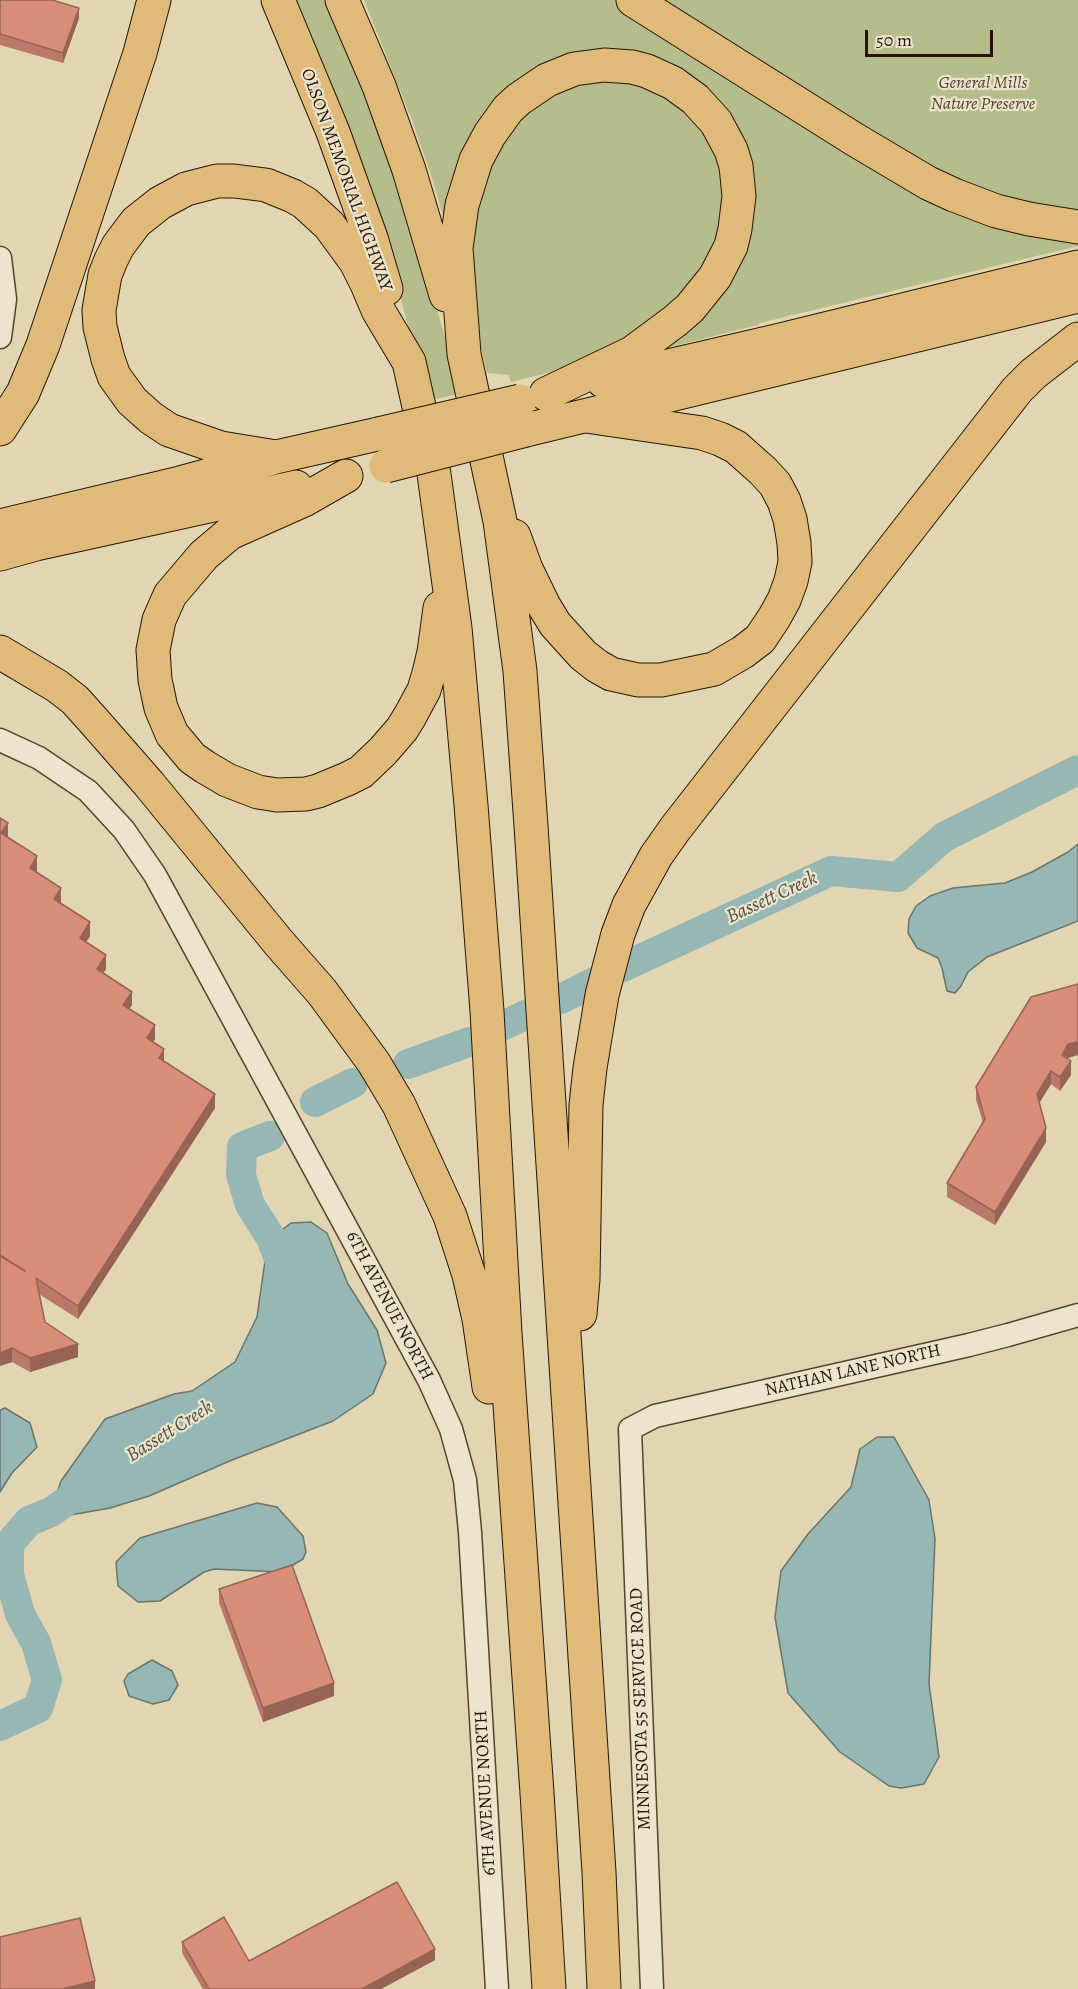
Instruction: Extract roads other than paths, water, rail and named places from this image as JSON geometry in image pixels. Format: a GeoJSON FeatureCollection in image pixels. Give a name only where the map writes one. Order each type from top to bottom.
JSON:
{"type":"FeatureCollection","features":[{"type":"Feature","properties":{"kind":"highway"},"geometry":{"type":"LineString","coordinates":[[0,429],[23,393],[43,345],[140,53],[154,0]]}},
{"type":"Feature","properties":{"kind":"highway","name":"OLSON MEMORIAL HIGHWAY"},"geometry":{"type":"LineString","coordinates":[[278,0],[333,132],[371,238],[409,362]]}},
{"type":"Feature","properties":{"kind":"highway"},"geometry":{"type":"LineString","coordinates":[[342,0],[379,87],[409,170],[464,354],[500,521],[520,671],[599,1872],[604,1989]]}},
{"type":"Feature","properties":{"kind":"highway"},"geometry":{"type":"LineString","coordinates":[[633,0],[854,140],[928,183],[996,211],[1029,219],[1078,226]]}},
{"type":"Feature","properties":{"kind":"highway"},"geometry":{"type":"LineString","coordinates":[[0,554],[386,466],[531,408],[632,353],[690,308],[715,277],[730,246],[735,229],[739,196],[737,173],[731,150],[716,122],[706,110],[684,90],[661,77],[632,68],[604,65],[560,74],[519,99],[490,134],[470,175],[464,197],[456,248],[464,354]]}},
{"type":"Feature","properties":{"kind":"highway"},"geometry":{"type":"LineString","coordinates":[[276,457],[221,448],[169,429],[141,410],[122,389],[108,359],[100,327],[99,310],[105,275],[118,246],[136,222],[160,203],[186,189],[202,184],[234,181],[266,185],[293,196],[305,203],[329,225],[356,262],[378,310],[409,362],[441,514],[455,628],[486,999],[505,1333],[549,1989]]}},
{"type":"Feature","properties":{"kind":"highway"},"geometry":{"type":"LineString","coordinates":[[0,526],[378,434],[531,408],[776,341],[1078,267]]}},
{"type":"Feature","properties":{"kind":"highway"},"geometry":{"type":"LineString","coordinates":[[586,416],[1078,296]]}},
{"type":"Feature","properties":{"kind":"highway"},"geometry":{"type":"LineString","coordinates":[[569,1414],[583,1279],[586,1105],[590,1068],[602,995],[618,934],[629,905],[656,856],[675,829],[1017,390],[1040,368],[1078,339]]}},
{"type":"Feature","properties":{"kind":"highway"},"geometry":{"type":"LineString","coordinates":[[488,462],[524,561],[544,606],[569,641],[597,666],[610,674],[638,680],[661,680],[714,669],[760,639],[784,600],[795,562],[790,519],[775,484],[736,447],[720,439],[681,429],[531,408]]}},
{"type":"Feature","properties":{"kind":"highway"},"geometry":{"type":"LineString","coordinates":[[346,476],[304,500],[246,525],[223,538],[204,555],[170,594],[159,620],[153,650],[154,674],[166,723],[192,758],[215,774],[243,787],[277,795],[306,794],[318,791],[361,772],[402,729],[424,690],[434,652],[440,608],[441,514]]}},
{"type":"Feature","properties":{"kind":"highway"},"geometry":{"type":"LineString","coordinates":[[0,652],[57,686],[75,700],[100,728],[322,992],[374,1063],[399,1105],[450,1216],[469,1275],[479,1319],[522,1568]]}},
{"type":"Feature","properties":{"kind":"street"},"geometry":{"type":"LineString","coordinates":[[0,258],[5,299],[0,338]]}},
{"type":"Feature","properties":{"kind":"street","name":"6TH AVENUE NORTH"},"geometry":{"type":"LineString","coordinates":[[0,740],[39,758],[88,791],[124,830],[155,875],[429,1380],[451,1429],[465,1480],[470,1532],[497,1989]]}},
{"type":"Feature","properties":{"kind":"street","name":"NATHAN LANE NORTH"},"geometry":{"type":"LineString","coordinates":[[630,1429],[655,1416],[979,1343],[1078,1315]]}},
{"type":"Feature","properties":{"kind":"street","name":"MINNESOTA 55 SERVICE ROAD"},"geometry":{"type":"LineString","coordinates":[[630,1429],[652,1989]]}},
{"type":"Feature","properties":{"kind":"water"},"geometry":{"type":"Polygon","coordinates":[[[1078,844],[1078,921],[987,957],[968,972],[955,993],[947,991],[938,958],[917,948],[908,933],[909,919],[916,906],[930,896],[953,888],[1005,883],[1032,872],[1078,844]]]}},
{"type":"Feature","properties":{"kind":"water"},"geometry":{"type":"Polygon","coordinates":[[[311,1222],[327,1233],[348,1284],[377,1330],[386,1363],[373,1394],[333,1421],[232,1460],[149,1496],[110,1508],[48,1519],[61,1481],[105,1419],[174,1394],[192,1391],[235,1362],[257,1317],[268,1240],[291,1223],[311,1222]]]}},
{"type":"Feature","properties":{"kind":"water"},"geometry":{"type":"Polygon","coordinates":[[[5,1408],[30,1423],[37,1447],[12,1473],[0,1492],[0,1410],[5,1408]]]}},
{"type":"Feature","properties":{"kind":"water"},"geometry":{"type":"Polygon","coordinates":[[[877,1437],[894,1437],[929,1500],[935,1539],[929,1684],[939,1757],[924,1784],[901,1788],[889,1786],[840,1752],[788,1693],[775,1617],[781,1571],[808,1534],[851,1487],[860,1449],[877,1437]]]}},
{"type":"Feature","properties":{"kind":"water"},"geometry":{"type":"Polygon","coordinates":[[[257,1503],[277,1507],[303,1536],[306,1552],[303,1559],[281,1572],[214,1569],[204,1572],[160,1601],[138,1602],[118,1586],[116,1562],[140,1538],[257,1503]]]}},
{"type":"Feature","properties":{"kind":"water"},"geometry":{"type":"Polygon","coordinates":[[[152,1660],[172,1671],[178,1685],[169,1700],[153,1704],[129,1696],[124,1681],[128,1674],[152,1660]]]}},
{"type":"Feature","properties":{"kind":"waterway","name":"Bassett Creek"},"geometry":{"type":"LineString","coordinates":[[623,967],[831,871],[898,877],[944,837],[1078,770]]}},
{"type":"Feature","properties":{"kind":"waterway","name":"Bassett Creek"},"geometry":{"type":"LineString","coordinates":[[561,999],[594,982]]}},
{"type":"Feature","properties":{"kind":"waterway","name":"Bassett Creek"},"geometry":{"type":"LineString","coordinates":[[500,1027],[530,1013]]}},
{"type":"Feature","properties":{"kind":"waterway","name":"Bassett Creek"},"geometry":{"type":"LineString","coordinates":[[408,1064],[469,1042]]}},
{"type":"Feature","properties":{"kind":"waterway","name":"Bassett Creek"},"geometry":{"type":"LineString","coordinates":[[315,1102],[353,1083]]}},
{"type":"Feature","properties":{"kind":"waterway","name":"Bassett Creek"},"geometry":{"type":"LineString","coordinates":[[270,1136],[242,1147],[241,1175],[250,1205],[271,1238],[285,1275]]}},
{"type":"Feature","properties":{"kind":"waterway","name":"Bassett Creek"},"geometry":{"type":"LineString","coordinates":[[0,1726],[38,1708],[47,1680],[36,1643],[20,1614],[9,1574],[9,1544],[29,1521],[51,1512],[84,1489]]}},
{"type":"Feature","properties":{"kind":"park label","name":"General Mills Nature Preserve"},"geometry":{"type":"Point","coordinates":[983,94]}}]}
